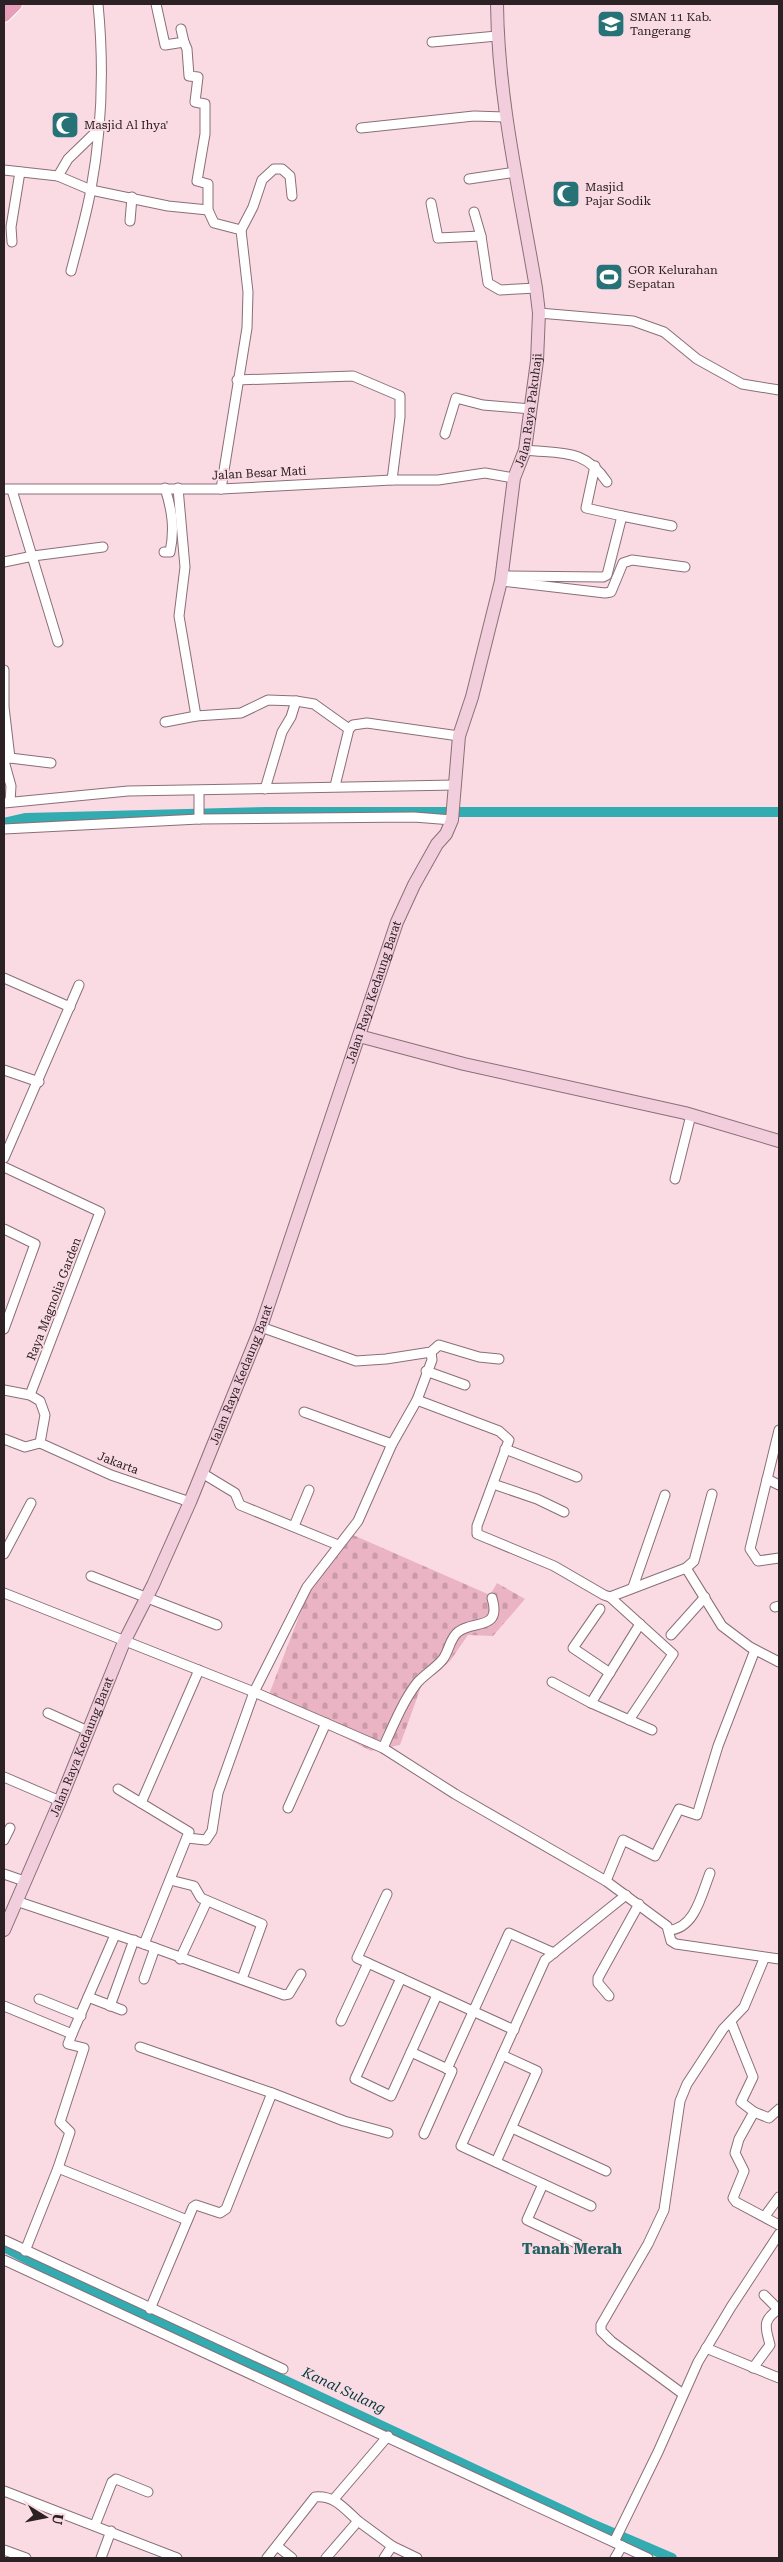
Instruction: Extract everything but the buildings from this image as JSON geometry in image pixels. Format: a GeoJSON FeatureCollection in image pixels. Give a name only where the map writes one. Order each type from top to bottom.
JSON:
{"type":"FeatureCollection","features":[{"type":"Feature","properties":{"kind":"main road"},"geometry":{"type":"LineString","coordinates":[[4,15],[15,4]]}},
{"type":"Feature","properties":{"kind":"street"},"geometry":{"type":"LineString","coordinates":[[71,271],[91,190],[99,130],[102,78],[98,4]]}},
{"type":"Feature","properties":{"kind":"street"},"geometry":{"type":"LineString","coordinates":[[156,4],[165,45],[184,42]]}},
{"type":"Feature","properties":{"kind":"street","name":"Jalan Raya Pakuhaji"},"geometry":{"type":"LineString","coordinates":[[452,816],[459,736],[472,697],[502,578],[514,478],[525,450],[536,361],[539,313],[505,117],[497,36],[497,4]]}},
{"type":"Feature","properties":{"kind":"street"},"geometry":{"type":"LineString","coordinates":[[181,29],[187,49],[189,76],[198,77],[195,102],[205,104],[205,134],[197,181],[208,184],[208,210],[214,223],[241,230]]}},
{"type":"Feature","properties":{"kind":"street"},"geometry":{"type":"LineString","coordinates":[[432,42],[497,36]]}},
{"type":"Feature","properties":{"kind":"street"},"geometry":{"type":"LineString","coordinates":[[360,128],[474,116],[505,117]]}},
{"type":"Feature","properties":{"kind":"street"},"geometry":{"type":"LineString","coordinates":[[58,176],[68,160],[99,130]]}},
{"type":"Feature","properties":{"kind":"street"},"geometry":{"type":"LineString","coordinates":[[221,489],[237,380],[247,328],[248,292],[241,230],[253,208],[262,180],[274,169],[282,169],[290,176],[292,196]]}},
{"type":"Feature","properties":{"kind":"street"},"geometry":{"type":"LineString","coordinates":[[4,170],[58,176],[91,190],[168,206],[208,210]]}},
{"type":"Feature","properties":{"kind":"street"},"geometry":{"type":"LineString","coordinates":[[12,242],[11,227],[20,172]]}},
{"type":"Feature","properties":{"kind":"street"},"geometry":{"type":"LineString","coordinates":[[469,179],[516,172]]}},
{"type":"Feature","properties":{"kind":"street"},"geometry":{"type":"LineString","coordinates":[[130,221],[132,197]]}},
{"type":"Feature","properties":{"kind":"street"},"geometry":{"type":"LineString","coordinates":[[431,203],[438,238],[481,236]]}},
{"type":"Feature","properties":{"kind":"street"},"geometry":{"type":"LineString","coordinates":[[474,212],[481,236],[487,282],[490,286],[500,290],[536,288]]}},
{"type":"Feature","properties":{"kind":"street"},"geometry":{"type":"LineString","coordinates":[[539,313],[633,321],[651,326],[664,332],[697,359],[736,382],[759,389],[779,390]]}},
{"type":"Feature","properties":{"kind":"street"},"geometry":{"type":"LineString","coordinates":[[237,380],[353,376],[400,396],[400,417],[392,480]]}},
{"type":"Feature","properties":{"kind":"street"},"geometry":{"type":"LineString","coordinates":[[446,434],[456,398],[483,405],[530,409]]}},
{"type":"Feature","properties":{"kind":"street"},"geometry":{"type":"LineString","coordinates":[[525,450],[578,456],[595,466],[607,482]]}},
{"type":"Feature","properties":{"kind":"street"},"geometry":{"type":"LineString","coordinates":[[595,466],[586,508],[672,526]]}},
{"type":"Feature","properties":{"kind":"street","name":"Jalan Besar Mati"},"geometry":{"type":"LineString","coordinates":[[8,489],[221,489],[392,480],[438,480],[485,472],[514,478]]}},
{"type":"Feature","properties":{"kind":"street"},"geometry":{"type":"LineString","coordinates":[[164,552],[170,552],[172,543],[173,511],[165,488]]}},
{"type":"Feature","properties":{"kind":"street"},"geometry":{"type":"LineString","coordinates":[[178,488],[185,567],[179,616],[196,716]]}},
{"type":"Feature","properties":{"kind":"street"},"geometry":{"type":"LineString","coordinates":[[8,489],[33,556],[58,642]]}},
{"type":"Feature","properties":{"kind":"street"},"geometry":{"type":"LineString","coordinates":[[502,578],[603,577],[607,575],[622,516]]}},
{"type":"Feature","properties":{"kind":"street"},"geometry":{"type":"LineString","coordinates":[[4,562],[33,556],[103,548]]}},
{"type":"Feature","properties":{"kind":"street"},"geometry":{"type":"LineString","coordinates":[[502,578],[604,593],[611,592],[623,563],[632,560],[686,567]]}},
{"type":"Feature","properties":{"kind":"street"},"geometry":{"type":"LineString","coordinates":[[4,670],[6,760],[11,786],[7,802],[128,791],[199,794],[335,786],[455,789]]}},
{"type":"Feature","properties":{"kind":"street"},"geometry":{"type":"LineString","coordinates":[[165,722],[196,716],[241,713],[268,700],[296,701],[314,704],[350,729]]}},
{"type":"Feature","properties":{"kind":"street"},"geometry":{"type":"LineString","coordinates":[[265,789],[282,732],[291,717],[296,701]]}},
{"type":"Feature","properties":{"kind":"street"},"geometry":{"type":"LineString","coordinates":[[335,786],[350,729],[353,725],[367,723],[459,736]]}},
{"type":"Feature","properties":{"kind":"street"},"geometry":{"type":"LineString","coordinates":[[6,760],[51,763]]}},
{"type":"Feature","properties":{"kind":"street"},"geometry":{"type":"LineString","coordinates":[[199,794],[199,818]]}},
{"type":"Feature","properties":{"kind":"street"},"geometry":{"type":"LineString","coordinates":[[4,829],[199,818],[452,816]]}},
{"type":"Feature","properties":{"kind":"street","name":"Jalan Raya Kedaung Barat"},"geometry":{"type":"LineString","coordinates":[[4,1930],[60,1801],[124,1642],[147,1597],[190,1502],[261,1327],[397,922],[414,885],[437,844],[446,834],[452,816]]}},
{"type":"Feature","properties":{"kind":"street"},"geometry":{"type":"LineString","coordinates":[[4,978],[70,1007]]}},
{"type":"Feature","properties":{"kind":"street"},"geometry":{"type":"LineString","coordinates":[[4,1158],[39,1082],[79,985]]}},
{"type":"Feature","properties":{"kind":"street"},"geometry":{"type":"LineString","coordinates":[[359,1036],[464,1064],[691,1115],[779,1141]]}},
{"type":"Feature","properties":{"kind":"street"},"geometry":{"type":"LineString","coordinates":[[4,1070],[39,1082]]}},
{"type":"Feature","properties":{"kind":"street"},"geometry":{"type":"LineString","coordinates":[[675,1179],[691,1115]]}},
{"type":"Feature","properties":{"kind":"street","name":"Raya Magnolia Garden"},"geometry":{"type":"LineString","coordinates":[[4,1167],[100,1212],[30,1395]]}},
{"type":"Feature","properties":{"kind":"street"},"geometry":{"type":"LineString","coordinates":[[4,1229],[35,1243],[4,1329]]}},
{"type":"Feature","properties":{"kind":"street"},"geometry":{"type":"LineString","coordinates":[[261,1327],[356,1361],[386,1359],[431,1352],[439,1345],[479,1357],[499,1359]]}},
{"type":"Feature","properties":{"kind":"street"},"geometry":{"type":"LineString","coordinates":[[187,1838],[206,1840],[212,1831],[218,1793],[254,1692],[307,1587],[338,1544],[358,1521],[392,1444],[417,1400],[432,1360],[431,1352]]}},
{"type":"Feature","properties":{"kind":"street"},"geometry":{"type":"LineString","coordinates":[[426,1372],[465,1385]]}},
{"type":"Feature","properties":{"kind":"street"},"geometry":{"type":"LineString","coordinates":[[4,1390],[30,1395],[40,1401],[45,1415],[40,1443]]}},
{"type":"Feature","properties":{"kind":"street"},"geometry":{"type":"LineString","coordinates":[[417,1400],[499,1431],[508,1440],[477,1526],[477,1534],[554,1566],[610,1596],[673,1654],[629,1720]]}},
{"type":"Feature","properties":{"kind":"street"},"geometry":{"type":"LineString","coordinates":[[304,1412],[392,1444]]}},
{"type":"Feature","properties":{"kind":"street"},"geometry":{"type":"LineString","coordinates":[[779,1430],[750,1549],[758,1561],[779,1558]]}},
{"type":"Feature","properties":{"kind":"street","name":"Jakarta"},"geometry":{"type":"LineString","coordinates":[[4,1439],[25,1446],[40,1443],[110,1475],[190,1502]]}},
{"type":"Feature","properties":{"kind":"street"},"geometry":{"type":"LineString","coordinates":[[505,1449],[577,1477]]}},
{"type":"Feature","properties":{"kind":"street"},"geometry":{"type":"LineString","coordinates":[[202,1473],[235,1493],[240,1505],[338,1544]]}},
{"type":"Feature","properties":{"kind":"street"},"geometry":{"type":"LineString","coordinates":[[767,1479],[779,1485]]}},
{"type":"Feature","properties":{"kind":"street"},"geometry":{"type":"LineString","coordinates":[[493,1484],[537,1499],[564,1512]]}},
{"type":"Feature","properties":{"kind":"street"},"geometry":{"type":"LineString","coordinates":[[294,1526],[309,1490]]}},
{"type":"Feature","properties":{"kind":"street"},"geometry":{"type":"LineString","coordinates":[[610,1596],[686,1568],[694,1561],[712,1494]]}},
{"type":"Feature","properties":{"kind":"street"},"geometry":{"type":"LineString","coordinates":[[633,1587],[665,1495]]}},
{"type":"Feature","properties":{"kind":"street"},"geometry":{"type":"LineString","coordinates":[[4,1554],[31,1503]]}},
{"type":"Feature","properties":{"kind":"street"},"geometry":{"type":"LineString","coordinates":[[686,1568],[722,1626],[755,1650],[779,1662]]}},
{"type":"Feature","properties":{"kind":"street"},"geometry":{"type":"LineString","coordinates":[[91,1576],[216,1625]]}},
{"type":"Feature","properties":{"kind":"street"},"geometry":{"type":"LineString","coordinates":[[4,1592],[124,1642],[254,1692],[383,1748],[455,1794],[606,1881],[667,1926],[671,1941],[676,1944],[698,1946],[764,1959],[779,1959]]}},
{"type":"Feature","properties":{"kind":"street"},"geometry":{"type":"LineString","coordinates":[[671,1635],[705,1597]]}},
{"type":"Feature","properties":{"kind":"street"},"geometry":{"type":"LineString","coordinates":[[383,1748],[415,1685],[443,1659],[456,1634],[462,1629],[484,1623],[493,1617],[495,1608],[492,1598]]}},
{"type":"Feature","properties":{"kind":"street"},"geometry":{"type":"LineString","coordinates":[[600,1609],[573,1648],[610,1673]]}},
{"type":"Feature","properties":{"kind":"street"},"geometry":{"type":"LineString","coordinates":[[591,1703],[640,1624]]}},
{"type":"Feature","properties":{"kind":"street"},"geometry":{"type":"LineString","coordinates":[[606,1881],[624,1840],[655,1856],[679,1809],[696,1815],[718,1746],[755,1650]]}},
{"type":"Feature","properties":{"kind":"street"},"geometry":{"type":"LineString","coordinates":[[141,1803],[198,1670]]}},
{"type":"Feature","properties":{"kind":"street"},"geometry":{"type":"LineString","coordinates":[[552,1682],[591,1703],[652,1730]]}},
{"type":"Feature","properties":{"kind":"street"},"geometry":{"type":"LineString","coordinates":[[48,1713],[88,1731]]}},
{"type":"Feature","properties":{"kind":"street"},"geometry":{"type":"LineString","coordinates":[[288,1808],[326,1723]]}},
{"type":"Feature","properties":{"kind":"street"},"geometry":{"type":"LineString","coordinates":[[4,1777],[60,1801]]}},
{"type":"Feature","properties":{"kind":"street"},"geometry":{"type":"LineString","coordinates":[[118,1789],[188,1830],[187,1838],[144,1944]]}},
{"type":"Feature","properties":{"kind":"street"},"geometry":{"type":"LineString","coordinates":[[4,1840],[10,1828]]}},
{"type":"Feature","properties":{"kind":"street"},"geometry":{"type":"LineString","coordinates":[[669,1930],[676,1929],[688,1922],[695,1911],[710,1873]]}},
{"type":"Feature","properties":{"kind":"street"},"geometry":{"type":"LineString","coordinates":[[4,1874],[24,1881]]}},
{"type":"Feature","properties":{"kind":"street"},"geometry":{"type":"LineString","coordinates":[[170,1880],[194,1886],[201,1898],[262,1924],[242,1980]]}},
{"type":"Feature","properties":{"kind":"street"},"geometry":{"type":"LineString","coordinates":[[387,1894],[357,1958],[514,2030]]}},
{"type":"Feature","properties":{"kind":"street"},"geometry":{"type":"LineString","coordinates":[[591,2206],[461,2146],[545,1960],[626,1895]]}},
{"type":"Feature","properties":{"kind":"street"},"geometry":{"type":"LineString","coordinates":[[16,1901],[134,1940],[286,1996],[292,1990],[301,1974]]}},
{"type":"Feature","properties":{"kind":"street"},"geometry":{"type":"LineString","coordinates":[[180,1958],[207,1901]]}},
{"type":"Feature","properties":{"kind":"street"},"geometry":{"type":"LineString","coordinates":[[610,1996],[598,1983],[598,1978],[639,1904]]}},
{"type":"Feature","properties":{"kind":"street"},"geometry":{"type":"LineString","coordinates":[[447,2069],[509,1933],[554,1953]]}},
{"type":"Feature","properties":{"kind":"street"},"geometry":{"type":"LineString","coordinates":[[25,2252],[70,2132],[60,2122],[84,2048],[68,2044],[115,1935]]}},
{"type":"Feature","properties":{"kind":"street"},"geometry":{"type":"LineString","coordinates":[[110,2006],[134,1940]]}},
{"type":"Feature","properties":{"kind":"street"},"geometry":{"type":"LineString","coordinates":[[144,1979],[155,1948]]}},
{"type":"Feature","properties":{"kind":"street"},"geometry":{"type":"LineString","coordinates":[[683,2394],[602,2334],[600,2329],[606,2315],[648,2244],[664,2210],[680,2102],[687,2084],[723,2029],[744,2007],[764,1959]]}},
{"type":"Feature","properties":{"kind":"street"},"geometry":{"type":"LineString","coordinates":[[341,2021],[368,1963]]}},
{"type":"Feature","properties":{"kind":"street"},"geometry":{"type":"LineString","coordinates":[[401,1978],[355,2079],[391,2096],[437,1995]]}},
{"type":"Feature","properties":{"kind":"street"},"geometry":{"type":"LineString","coordinates":[[88,1997],[122,2010]]}},
{"type":"Feature","properties":{"kind":"street"},"geometry":{"type":"LineString","coordinates":[[39,1999],[81,2016]]}},
{"type":"Feature","properties":{"kind":"street"},"geometry":{"type":"LineString","coordinates":[[4,2006],[72,2034]]}},
{"type":"Feature","properties":{"kind":"street"},"geometry":{"type":"LineString","coordinates":[[731,2022],[753,2077],[741,2102],[754,2112],[769,2118],[779,2109]]}},
{"type":"Feature","properties":{"kind":"street"},"geometry":{"type":"LineString","coordinates":[[140,2047],[272,2093],[344,2121],[388,2133]]}},
{"type":"Feature","properties":{"kind":"street"},"geometry":{"type":"LineString","coordinates":[[410,2052],[452,2071],[424,2134]]}},
{"type":"Feature","properties":{"kind":"street"},"geometry":{"type":"LineString","coordinates":[[496,2162],[537,2071],[502,2055]]}},
{"type":"Feature","properties":{"kind":"street"},"geometry":{"type":"LineString","coordinates":[[150,2309],[187,2220],[196,2205],[220,2213],[226,2209],[272,2093]]}},
{"type":"Feature","properties":{"kind":"street"},"geometry":{"type":"LineString","coordinates":[[754,2112],[735,2150],[736,2156],[744,2168],[733,2198],[736,2202],[779,2225]]}},
{"type":"Feature","properties":{"kind":"street"},"geometry":{"type":"LineString","coordinates":[[512,2128],[606,2171]]}},
{"type":"Feature","properties":{"kind":"street"},"geometry":{"type":"LineString","coordinates":[[58,2168],[187,2220]]}},
{"type":"Feature","properties":{"kind":"street"},"geometry":{"type":"LineString","coordinates":[[543,2184],[527,2220],[578,2244]]}},
{"type":"Feature","properties":{"kind":"street"},"geometry":{"type":"LineString","coordinates":[[765,2216],[779,2197]]}},
{"type":"Feature","properties":{"kind":"street"},"geometry":{"type":"LineString","coordinates":[[615,2558],[621,2528],[706,2348],[779,2234]]}},
{"type":"Feature","properties":{"kind":"street"},"geometry":{"type":"LineString","coordinates":[[4,2240],[25,2252],[283,2370]]}},
{"type":"Feature","properties":{"kind":"street"},"geometry":{"type":"LineString","coordinates":[[4,2260],[618,2542],[648,2558]]}},
{"type":"Feature","properties":{"kind":"street"},"geometry":{"type":"LineString","coordinates":[[753,2368],[769,2347],[764,2327],[779,2309],[764,2295]]}},
{"type":"Feature","properties":{"kind":"street"},"geometry":{"type":"LineString","coordinates":[[706,2348],[779,2378]]}},
{"type":"Feature","properties":{"kind":"street"},"geometry":{"type":"LineString","coordinates":[[334,2499],[388,2436]]}},
{"type":"Feature","properties":{"kind":"street"},"geometry":{"type":"LineString","coordinates":[[95,2525],[112,2482],[116,2480],[148,2492]]}},
{"type":"Feature","properties":{"kind":"street"},"geometry":{"type":"LineString","coordinates":[[4,2491],[177,2558]]}},
{"type":"Feature","properties":{"kind":"street"},"geometry":{"type":"LineString","coordinates":[[267,2558],[315,2497],[324,2496],[334,2499],[358,2521],[392,2546],[417,2558]]}},
{"type":"Feature","properties":{"kind":"street"},"geometry":{"type":"LineString","coordinates":[[326,2558],[358,2521]]}},
{"type":"Feature","properties":{"kind":"street"},"geometry":{"type":"LineString","coordinates":[[101,2558],[111,2531]]}},
{"type":"Feature","properties":{"kind":"street"},"geometry":{"type":"LineString","coordinates":[[277,2546],[292,2558]]}},
{"type":"Feature","properties":{"kind":"street"},"geometry":{"type":"LineString","coordinates":[[384,2558],[392,2546]]}},
{"type":"Feature","properties":{"kind":"street"},"geometry":{"type":"LineString","coordinates":[[4,2551],[26,2558]]}},
{"type":"Feature","properties":{"kind":"green space"},"geometry":{"type":"Polygon","coordinates":[[[353,1535],[490,1595],[497,1583],[525,1599],[493,1636],[468,1635],[450,1661],[422,1684],[400,1745],[371,1751],[338,1734],[335,1722],[268,1697],[311,1585],[353,1535]]]}},
{"type":"Feature","properties":{"kind":"waterway"},"geometry":{"type":"LineString","coordinates":[[4,823],[26,818],[268,812],[779,812]]}},
{"type":"Feature","properties":{"kind":"waterway","name":"Kanal Sulang"},"geometry":{"type":"LineString","coordinates":[[4,2247],[46,2269],[590,2523],[672,2558]]}},
{"type":"Feature","properties":{"kind":"place","name":"SMAN 11 Kab. Tangerang"},"geometry":{"type":"Point","coordinates":[611,24]}},
{"type":"Feature","properties":{"kind":"place","name":"Masjid Al Ihya'"},"geometry":{"type":"Point","coordinates":[65,125]}},
{"type":"Feature","properties":{"kind":"place","name":"Masjid Pajar Sodik"},"geometry":{"type":"Point","coordinates":[566,194]}},
{"type":"Feature","properties":{"kind":"place","name":"GOR Kelurahan Sepatan"},"geometry":{"type":"Point","coordinates":[609,277]}},
{"type":"Feature","properties":{"kind":"district","name":"Tanah Merah"},"geometry":{"type":"Point","coordinates":[572,2249]}}]}
